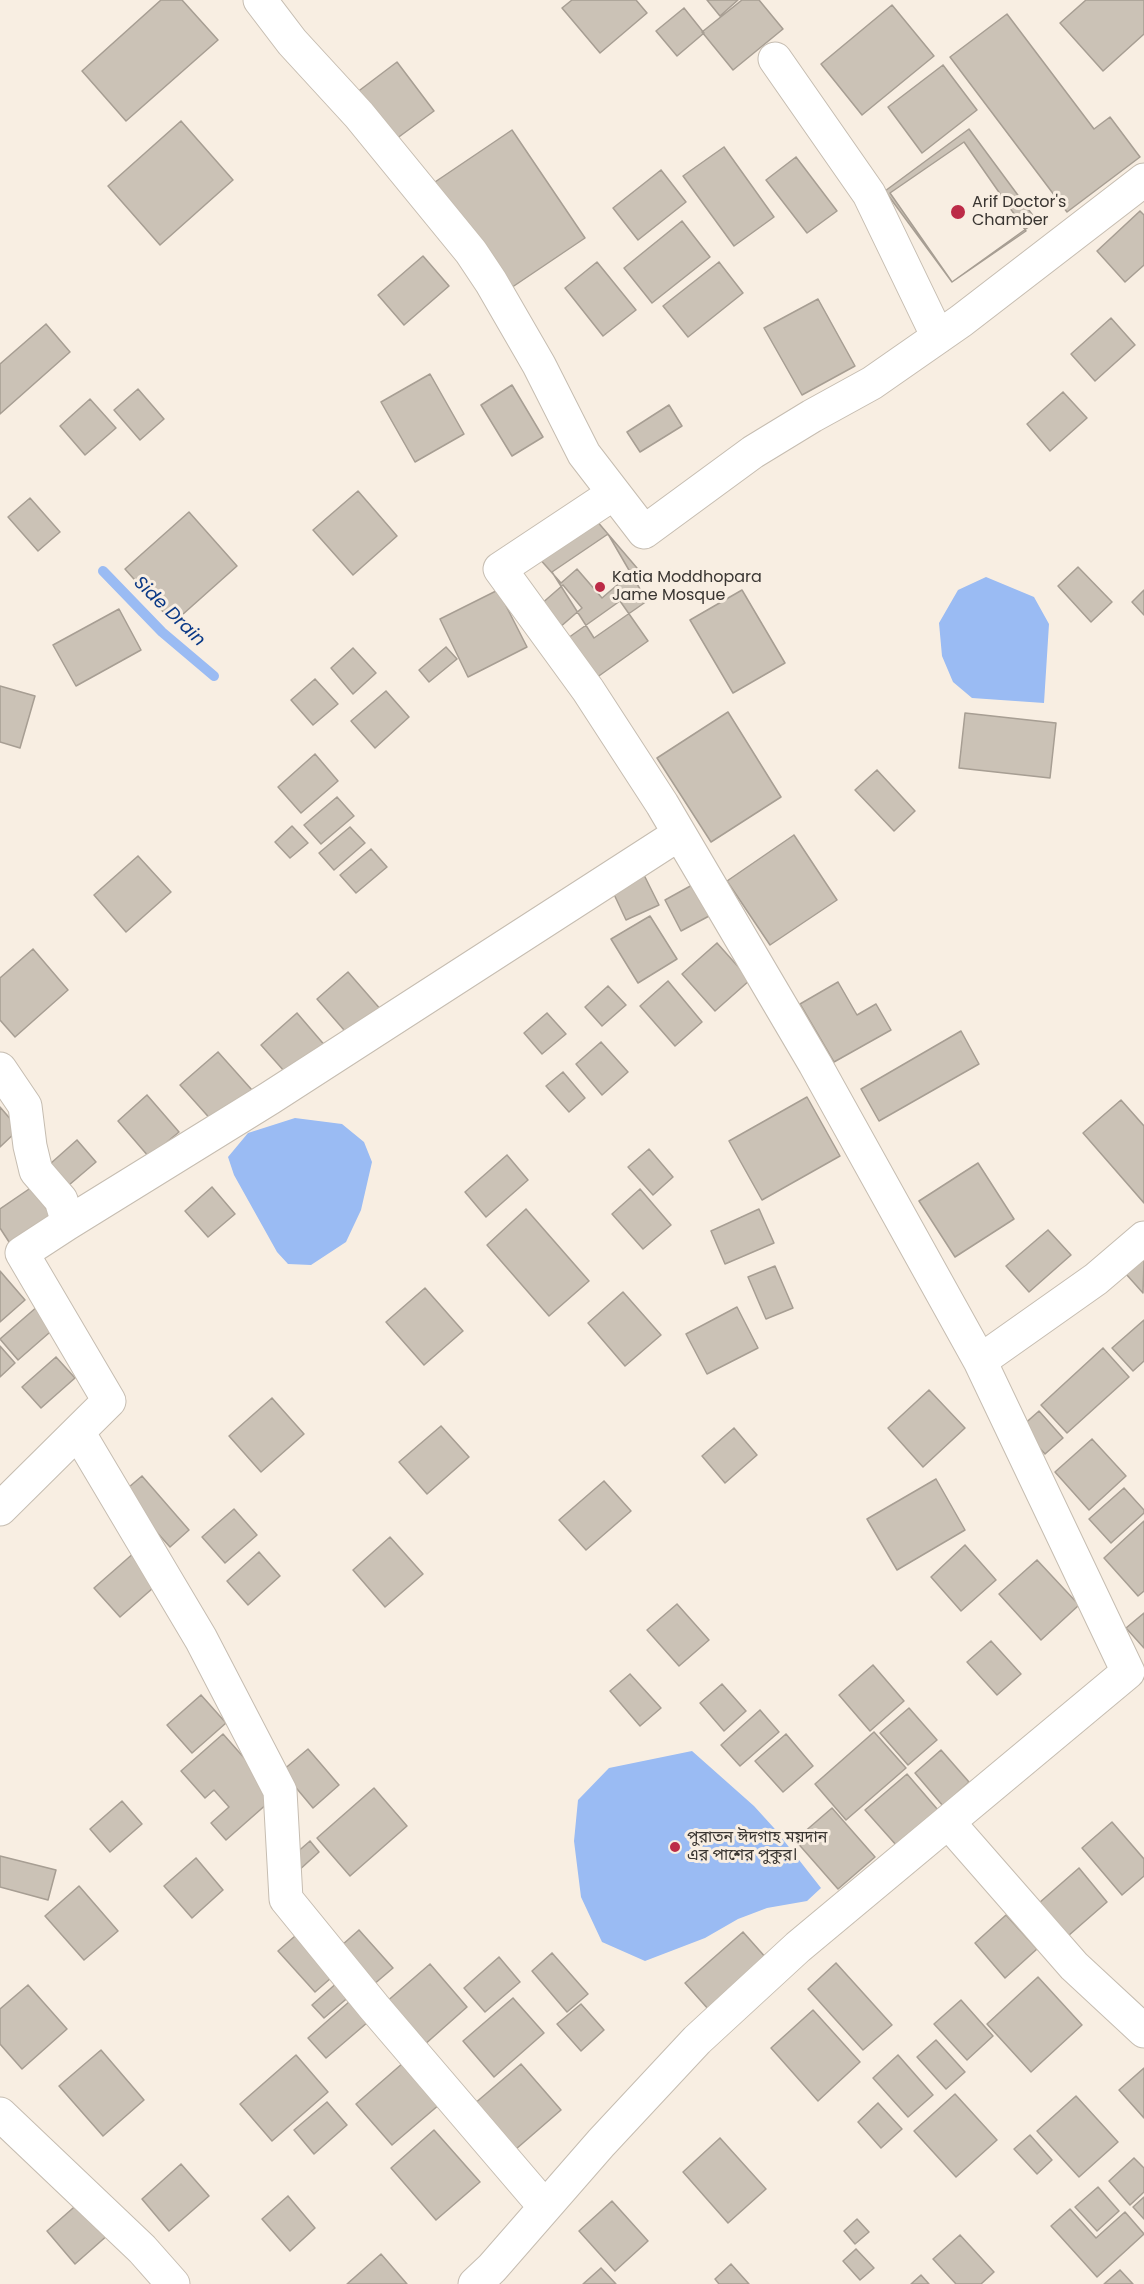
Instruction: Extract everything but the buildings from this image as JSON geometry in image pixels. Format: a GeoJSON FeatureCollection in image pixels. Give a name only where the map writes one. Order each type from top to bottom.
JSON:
{"type":"FeatureCollection","features":[{"type":"Feature","properties":{"kind":"street"},"geometry":{"type":"LineString","coordinates":[[260,0],[292,42],[359,115],[471,252],[492,282],[539,365],[584,454],[644,532],[753,452],[872,383],[938,337],[1144,180]]}},
{"type":"Feature","properties":{"kind":"street"},"geometry":{"type":"LineString","coordinates":[[775,59],[869,194],[938,337]]}},
{"type":"Feature","properties":{"kind":"street"},"geometry":{"type":"LineString","coordinates":[[483,2281],[545,2207],[697,2040],[798,1947],[1128,1672],[980,1361],[815,1064],[679,834],[588,690],[500,569],[613,494]]}},
{"type":"Feature","properties":{"kind":"street"},"geometry":{"type":"LineString","coordinates":[[0,1509],[109,1401],[22,1253],[68,1222],[270,1098],[679,834]]}},
{"type":"Feature","properties":{"kind":"street"},"geometry":{"type":"LineString","coordinates":[[0,1069],[25,1106],[36,1171],[61,1200],[68,1222]]}},
{"type":"Feature","properties":{"kind":"street"},"geometry":{"type":"LineString","coordinates":[[980,1361],[1096,1279],[1144,1238]]}},
{"type":"Feature","properties":{"kind":"street"},"geometry":{"type":"LineString","coordinates":[[78,1432],[201,1639],[280,1791],[286,1899],[374,2007],[545,2207]]}},
{"type":"Feature","properties":{"kind":"street"},"geometry":{"type":"LineString","coordinates":[[948,1822],[1074,1966],[1144,2031]]}},
{"type":"Feature","properties":{"kind":"street"},"geometry":{"type":"LineString","coordinates":[[0,2114],[142,2250],[173,2284]]}},
{"type":"Feature","properties":{"kind":"water"},"geometry":{"type":"Polygon","coordinates":[[[986,577],[1034,597],[1049,624],[1044,703],[972,698],[953,682],[942,656],[939,623],[958,590],[986,577]]]}},
{"type":"Feature","properties":{"kind":"water"},"geometry":{"type":"Polygon","coordinates":[[[295,1118],[342,1124],[364,1142],[372,1162],[361,1210],[346,1242],[311,1265],[288,1264],[277,1252],[234,1175],[228,1157],[248,1133],[295,1118]]]}},
{"type":"Feature","properties":{"kind":"water"},"geometry":{"type":"Polygon","coordinates":[[[692,1751],[754,1806],[821,1888],[807,1901],[767,1908],[738,1919],[705,1938],[645,1961],[602,1942],[581,1897],[574,1841],[578,1800],[609,1768],[692,1751]]]}},
{"type":"Feature","properties":{"kind":"waterway","name":"Side Drain"},"geometry":{"type":"LineString","coordinates":[[103,571],[162,632],[214,676]]}},
{"type":"Feature","properties":{"kind":"place","name":"Arif Doctor's Chamber"},"geometry":{"type":"Point","coordinates":[958,212]}},
{"type":"Feature","properties":{"kind":"place","name":"Katia Moddhopara Jame Mosque"},"geometry":{"type":"Point","coordinates":[600,587]}},
{"type":"Feature","properties":{"kind":"place","name":"পুরাতন ঈদগাহ ময়দান এর পাশের পুকুর।"},"geometry":{"type":"Point","coordinates":[675,1847]}}]}
